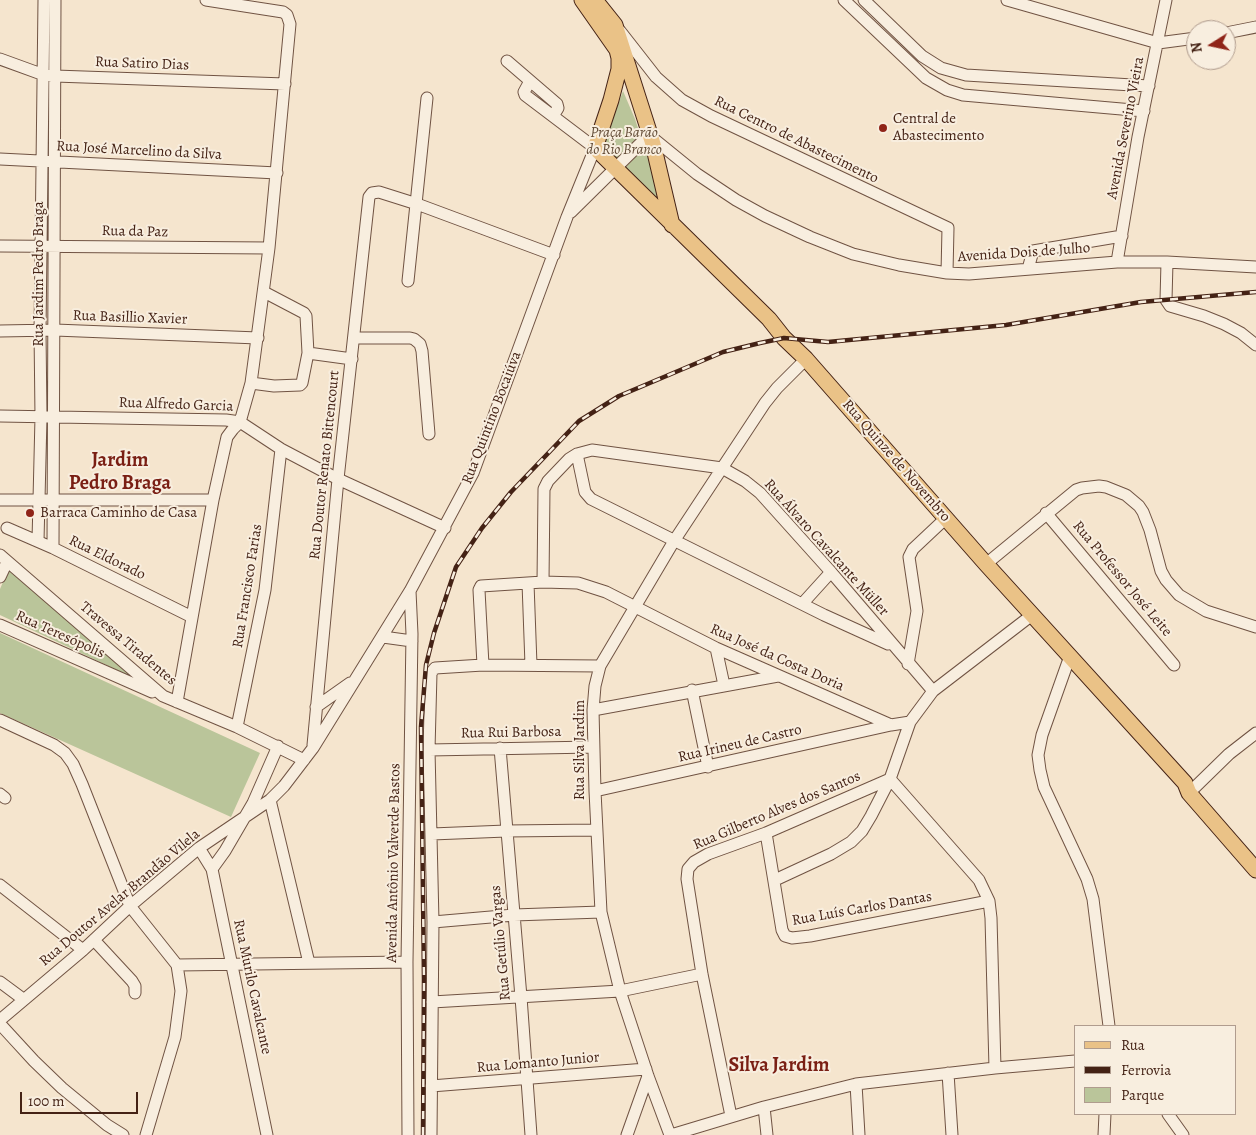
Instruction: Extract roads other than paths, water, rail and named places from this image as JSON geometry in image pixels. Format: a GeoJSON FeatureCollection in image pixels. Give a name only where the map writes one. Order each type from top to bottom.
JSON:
{"type":"FeatureCollection","features":[{"type":"Feature","properties":{"kind":"main road"},"geometry":{"type":"LineString","coordinates":[[582,0],[620,49]]}},
{"type":"Feature","properties":{"kind":"main road"},"geometry":{"type":"LineString","coordinates":[[595,0],[616,25],[620,49],[650,135],[672,225]]}},
{"type":"Feature","properties":{"kind":"main road","name":"Rua Quintino Bocaiúva"},"geometry":{"type":"LineString","coordinates":[[596,148],[614,89],[620,63],[620,49]]}},
{"type":"Feature","properties":{"kind":"main road"},"geometry":{"type":"LineString","coordinates":[[614,89],[620,86],[627,87],[640,104]]}},
{"type":"Feature","properties":{"kind":"main road","name":"Rua Quinze de Novembro"},"geometry":{"type":"LineString","coordinates":[[596,148],[614,168],[769,319],[1032,615],[1190,788],[1256,854]]}},
{"type":"Feature","properties":{"kind":"main road","name":"Rua Quinze de Novembro"},"geometry":{"type":"LineString","coordinates":[[1190,788],[1256,870]]}},
{"type":"Feature","properties":{"kind":"street","name":"Rua Jardim Pedro Braga"},"geometry":{"type":"LineString","coordinates":[[44,0],[54,162],[53,548]]}},
{"type":"Feature","properties":{"kind":"street","name":"Rua Jardim Pedro Braga"},"geometry":{"type":"LineString","coordinates":[[38,541],[41,417],[40,246],[42,161],[55,0]]}},
{"type":"Feature","properties":{"kind":"street"},"geometry":{"type":"LineString","coordinates":[[177,702],[213,500],[227,437],[240,422],[251,383],[269,248],[290,24],[287,14],[283,12],[206,0]]}},
{"type":"Feature","properties":{"kind":"street"},"geometry":{"type":"LineString","coordinates":[[844,0],[926,78],[947,90],[963,95],[1144,111]]}},
{"type":"Feature","properties":{"kind":"street"},"geometry":{"type":"LineString","coordinates":[[864,0],[922,56],[941,68],[966,75],[1149,86]]}},
{"type":"Feature","properties":{"kind":"street"},"geometry":{"type":"LineString","coordinates":[[1007,0],[1158,43],[1186,39]]}},
{"type":"Feature","properties":{"kind":"street","name":"Avenida Severino Vieira"},"geometry":{"type":"LineString","coordinates":[[1117,262],[1166,0]]}},
{"type":"Feature","properties":{"kind":"street","name":"Rua Centro de Abastecimento"},"geometry":{"type":"LineString","coordinates":[[616,25],[656,78],[682,100],[710,116],[948,228],[947,273]]}},
{"type":"Feature","properties":{"kind":"street"},"geometry":{"type":"LineString","coordinates":[[1236,31],[1256,27]]}},
{"type":"Feature","properties":{"kind":"street","name":"Rua Satiro Dias"},"geometry":{"type":"LineString","coordinates":[[0,59],[50,76],[285,84]]}},
{"type":"Feature","properties":{"kind":"street"},"geometry":{"type":"LineString","coordinates":[[507,61],[530,80],[524,95],[596,148]]}},
{"type":"Feature","properties":{"kind":"street"},"geometry":{"type":"LineString","coordinates":[[408,281],[427,98]]}},
{"type":"Feature","properties":{"kind":"street"},"geometry":{"type":"LineString","coordinates":[[567,217],[614,168],[650,135]]}},
{"type":"Feature","properties":{"kind":"street","name":"Avenida Dois de Julho"},"geometry":{"type":"LineString","coordinates":[[650,135],[697,174],[736,200],[810,237],[854,254],[899,265],[947,273],[969,274],[1117,262],[1167,262],[1256,267]]}},
{"type":"Feature","properties":{"kind":"street","name":"Rua Quintino Bocaiúva"},"geometry":{"type":"LineString","coordinates":[[304,760],[410,591],[473,473],[567,217],[596,148]]}},
{"type":"Feature","properties":{"kind":"street","name":"Rua José Marcelino da Silva"},"geometry":{"type":"LineString","coordinates":[[0,159],[277,173]]}},
{"type":"Feature","properties":{"kind":"street","name":"Rua Doutor Renato Bittencourt"},"geometry":{"type":"LineString","coordinates":[[313,748],[338,480],[369,197],[372,193],[379,192],[417,204]]}},
{"type":"Feature","properties":{"kind":"street"},"geometry":{"type":"LineString","coordinates":[[417,204],[554,255]]}},
{"type":"Feature","properties":{"kind":"street"},"geometry":{"type":"LineString","coordinates":[[1028,269],[1033,252],[1122,236]]}},
{"type":"Feature","properties":{"kind":"street","name":"Rua da Paz"},"geometry":{"type":"LineString","coordinates":[[0,246],[269,248]]}},
{"type":"Feature","properties":{"kind":"street"},"geometry":{"type":"LineString","coordinates":[[1167,262],[1167,303],[1174,309],[1204,316],[1241,333],[1256,345]]}},
{"type":"Feature","properties":{"kind":"street","name":"Rua Doutor Renato Bittencourt"},"geometry":{"type":"LineString","coordinates":[[251,383],[274,386],[300,385],[308,353],[306,316],[304,313],[264,292]]}},
{"type":"Feature","properties":{"kind":"street","name":"Rua Basillio Xavier"},"geometry":{"type":"LineString","coordinates":[[0,331],[55,330],[258,338]]}},
{"type":"Feature","properties":{"kind":"street"},"geometry":{"type":"LineString","coordinates":[[354,338],[410,338],[420,344],[429,434]]}},
{"type":"Feature","properties":{"kind":"street"},"geometry":{"type":"LineString","coordinates":[[308,353],[352,359]]}},
{"type":"Feature","properties":{"kind":"street","name":"Rua Silva Jardim"},"geometry":{"type":"LineString","coordinates":[[671,1135],[647,1072],[620,991],[602,912],[596,830],[593,747],[595,686],[600,666],[674,540],[764,403],[806,359]]}},
{"type":"Feature","properties":{"kind":"street","name":"Rua Alfredo Garcia"},"geometry":{"type":"LineString","coordinates":[[0,416],[226,420],[240,422],[281,449],[338,480],[445,528]]}},
{"type":"Feature","properties":{"kind":"street","name":"Rua Francisco Farias"},"geometry":{"type":"LineString","coordinates":[[237,727],[265,590],[281,449]]}},
{"type":"Feature","properties":{"kind":"street","name":"Rua Álvaro Cavalcante Müller"},"geometry":{"type":"LineString","coordinates":[[577,454],[592,450],[722,468],[745,481],[760,493],[933,692]]}},
{"type":"Feature","properties":{"kind":"street"},"geometry":{"type":"LineString","coordinates":[[543,582],[544,488],[561,466],[577,454],[586,492],[591,499],[802,604],[892,645]]}},
{"type":"Feature","properties":{"kind":"street"},"geometry":{"type":"LineString","coordinates":[[986,564],[1076,490],[1106,487],[1126,495],[1139,506],[1147,519],[1161,571],[1178,596],[1206,612],[1256,627]]}},
{"type":"Feature","properties":{"kind":"street"},"geometry":{"type":"LineString","coordinates":[[0,500],[213,500]]}},
{"type":"Feature","properties":{"kind":"street","name":"Rua Professor José Leite"},"geometry":{"type":"LineString","coordinates":[[1046,513],[1174,665]]}},
{"type":"Feature","properties":{"kind":"street"},"geometry":{"type":"LineString","coordinates":[[908,664],[917,612],[910,558],[913,550],[946,518]]}},
{"type":"Feature","properties":{"kind":"street","name":"Rua Eldorado"},"geometry":{"type":"LineString","coordinates":[[7,528],[53,548],[192,616]]}},
{"type":"Feature","properties":{"kind":"street"},"geometry":{"type":"LineString","coordinates":[[0,577],[4,558]]}},
{"type":"Feature","properties":{"kind":"street","name":"Travessa Tiradentes"},"geometry":{"type":"LineString","coordinates":[[4,558],[163,696],[237,727],[304,760]]}},
{"type":"Feature","properties":{"kind":"street"},"geometry":{"type":"LineString","coordinates":[[802,604],[830,572]]}},
{"type":"Feature","properties":{"kind":"street","name":"Rua José da Costa Doria"},"geometry":{"type":"LineString","coordinates":[[483,665],[479,590],[481,586],[578,582],[593,586],[716,648],[891,725]]}},
{"type":"Feature","properties":{"kind":"street"},"geometry":{"type":"LineString","coordinates":[[528,583],[531,665]]}},
{"type":"Feature","properties":{"kind":"street","name":"Avenida Antônio Valverde Bastos"},"geometry":{"type":"LineString","coordinates":[[408,1135],[407,962],[412,641],[410,591]]}},
{"type":"Feature","properties":{"kind":"street"},"geometry":{"type":"LineString","coordinates":[[775,880],[831,854],[851,842],[862,831],[872,816],[890,779],[910,722],[933,692],[1032,615]]}},
{"type":"Feature","properties":{"kind":"street","name":"Rua Teresópolis"},"geometry":{"type":"LineString","coordinates":[[0,625],[163,696]]}},
{"type":"Feature","properties":{"kind":"street"},"geometry":{"type":"LineString","coordinates":[[382,637],[412,641]]}},
{"type":"Feature","properties":{"kind":"street"},"geometry":{"type":"LineString","coordinates":[[716,648],[724,685]]}},
{"type":"Feature","properties":{"kind":"street"},"geometry":{"type":"LineString","coordinates":[[1070,656],[1042,734],[1038,755],[1044,787],[1087,879],[1093,899],[1109,1025]]}},
{"type":"Feature","properties":{"kind":"street"},"geometry":{"type":"LineString","coordinates":[[431,1135],[433,922],[429,750],[431,673],[435,668],[483,665],[600,666]]}},
{"type":"Feature","properties":{"kind":"street"},"geometry":{"type":"LineString","coordinates":[[593,710],[692,690],[778,676]]}},
{"type":"Feature","properties":{"kind":"street"},"geometry":{"type":"LineString","coordinates":[[316,707],[354,680]]}},
{"type":"Feature","properties":{"kind":"street"},"geometry":{"type":"LineString","coordinates":[[692,690],[708,767]]}},
{"type":"Feature","properties":{"kind":"street"},"geometry":{"type":"LineString","coordinates":[[0,720],[54,745],[69,758],[82,784],[130,906],[177,965],[181,991],[180,1010],[175,1037],[146,1135]]}},
{"type":"Feature","properties":{"kind":"street"},"geometry":{"type":"LineString","coordinates":[[891,725],[910,722]]}},
{"type":"Feature","properties":{"kind":"street","name":"Rua Irineu de Castro"},"geometry":{"type":"LineString","coordinates":[[595,792],[891,725]]}},
{"type":"Feature","properties":{"kind":"street"},"geometry":{"type":"LineString","coordinates":[[1190,788],[1256,733]]}},
{"type":"Feature","properties":{"kind":"street"},"geometry":{"type":"LineString","coordinates":[[212,869],[246,815],[266,777],[278,746]]}},
{"type":"Feature","properties":{"kind":"street","name":"Rua Rui Barbosa"},"geometry":{"type":"LineString","coordinates":[[429,750],[593,747]]}},
{"type":"Feature","properties":{"kind":"street","name":"Rua Getúlio Vargas"},"geometry":{"type":"LineString","coordinates":[[500,748],[531,1135]]}},
{"type":"Feature","properties":{"kind":"street","name":"Rua Doutor Avelar Brandão Vilela"},"geometry":{"type":"LineString","coordinates":[[0,1020],[199,848],[270,800],[284,786],[304,760]]}},
{"type":"Feature","properties":{"kind":"street"},"geometry":{"type":"LineString","coordinates":[[890,779],[979,880],[989,901],[994,1068]]}},
{"type":"Feature","properties":{"kind":"street","name":"Rua Gilberto Alves dos Santos"},"geometry":{"type":"LineString","coordinates":[[731,1116],[702,974],[687,879],[688,870],[694,862],[708,854],[766,832],[890,779]]}},
{"type":"Feature","properties":{"kind":"street"},"geometry":{"type":"LineString","coordinates":[[270,800],[309,963]]}},
{"type":"Feature","properties":{"kind":"street"},"geometry":{"type":"LineString","coordinates":[[432,834],[596,830]]}},
{"type":"Feature","properties":{"kind":"street","name":"Rua Luís Carlos Dantas"},"geometry":{"type":"LineString","coordinates":[[766,832],[782,930],[785,936],[792,938],[810,936],[989,901]]}},
{"type":"Feature","properties":{"kind":"street","name":"Rua Murilo Cavalcante"},"geometry":{"type":"LineString","coordinates":[[199,848],[212,869],[267,1135]]}},
{"type":"Feature","properties":{"kind":"street"},"geometry":{"type":"LineString","coordinates":[[0,885],[83,950]]}},
{"type":"Feature","properties":{"kind":"street"},"geometry":{"type":"LineString","coordinates":[[433,922],[514,915],[602,912]]}},
{"type":"Feature","properties":{"kind":"street"},"geometry":{"type":"LineString","coordinates":[[94,940],[132,981],[135,986],[135,993]]}},
{"type":"Feature","properties":{"kind":"street"},"geometry":{"type":"LineString","coordinates":[[177,965],[407,962]]}},
{"type":"Feature","properties":{"kind":"street"},"geometry":{"type":"LineString","coordinates":[[432,1002],[620,991],[702,974]]}},
{"type":"Feature","properties":{"kind":"street"},"geometry":{"type":"LineString","coordinates":[[0,982],[23,1000]]}},
{"type":"Feature","properties":{"kind":"street"},"geometry":{"type":"LineString","coordinates":[[0,1024],[62,1088],[107,1125],[123,1135]]}},
{"type":"Feature","properties":{"kind":"street"},"geometry":{"type":"LineString","coordinates":[[671,1135],[731,1116],[856,1084],[1074,1061]]}},
{"type":"Feature","properties":{"kind":"street"},"geometry":{"type":"LineString","coordinates":[[627,1135],[647,1072]]}},
{"type":"Feature","properties":{"kind":"street","name":"Rua Lomanto Junior"},"geometry":{"type":"LineString","coordinates":[[431,1086],[647,1072]]}},
{"type":"Feature","properties":{"kind":"street"},"geometry":{"type":"LineString","coordinates":[[948,1073],[952,1135]]}},
{"type":"Feature","properties":{"kind":"street"},"geometry":{"type":"LineString","coordinates":[[856,1084],[859,1135]]}},
{"type":"Feature","properties":{"kind":"street"},"geometry":{"type":"LineString","coordinates":[[764,1107],[768,1135]]}},
{"type":"Feature","properties":{"kind":"street"},"geometry":{"type":"LineString","coordinates":[[1104,1135],[1105,1115]]}},
{"type":"Feature","properties":{"kind":"street"},"geometry":{"type":"LineString","coordinates":[[1169,1115],[1183,1135]]}},
{"type":"Feature","properties":{"kind":"railway"},"geometry":{"type":"LineString","coordinates":[[423,1135],[424,980],[421,727],[426,665],[434,633],[456,567],[482,528],[511,492],[579,421],[619,396],[723,352],[784,338],[828,342],[1006,325],[1141,302],[1256,292]]}},
{"type":"Feature","properties":{"kind":"place","name":"Central de Abastecimento"},"geometry":{"type":"Point","coordinates":[883,128]}},
{"type":"Feature","properties":{"kind":"place","name":"Barraca Caminho de Casa"},"geometry":{"type":"Point","coordinates":[30,513]}},
{"type":"Feature","properties":{"kind":"district","name":"Jardim Pedro Braga"},"geometry":{"type":"Point","coordinates":[120,472]}},
{"type":"Feature","properties":{"kind":"district","name":"Silva Jardim"},"geometry":{"type":"Point","coordinates":[779,1066]}},
{"type":"Feature","properties":{"kind":"park label","name":"Praça Barão do Rio Branco"},"geometry":{"type":"Point","coordinates":[624,142]}}]}
